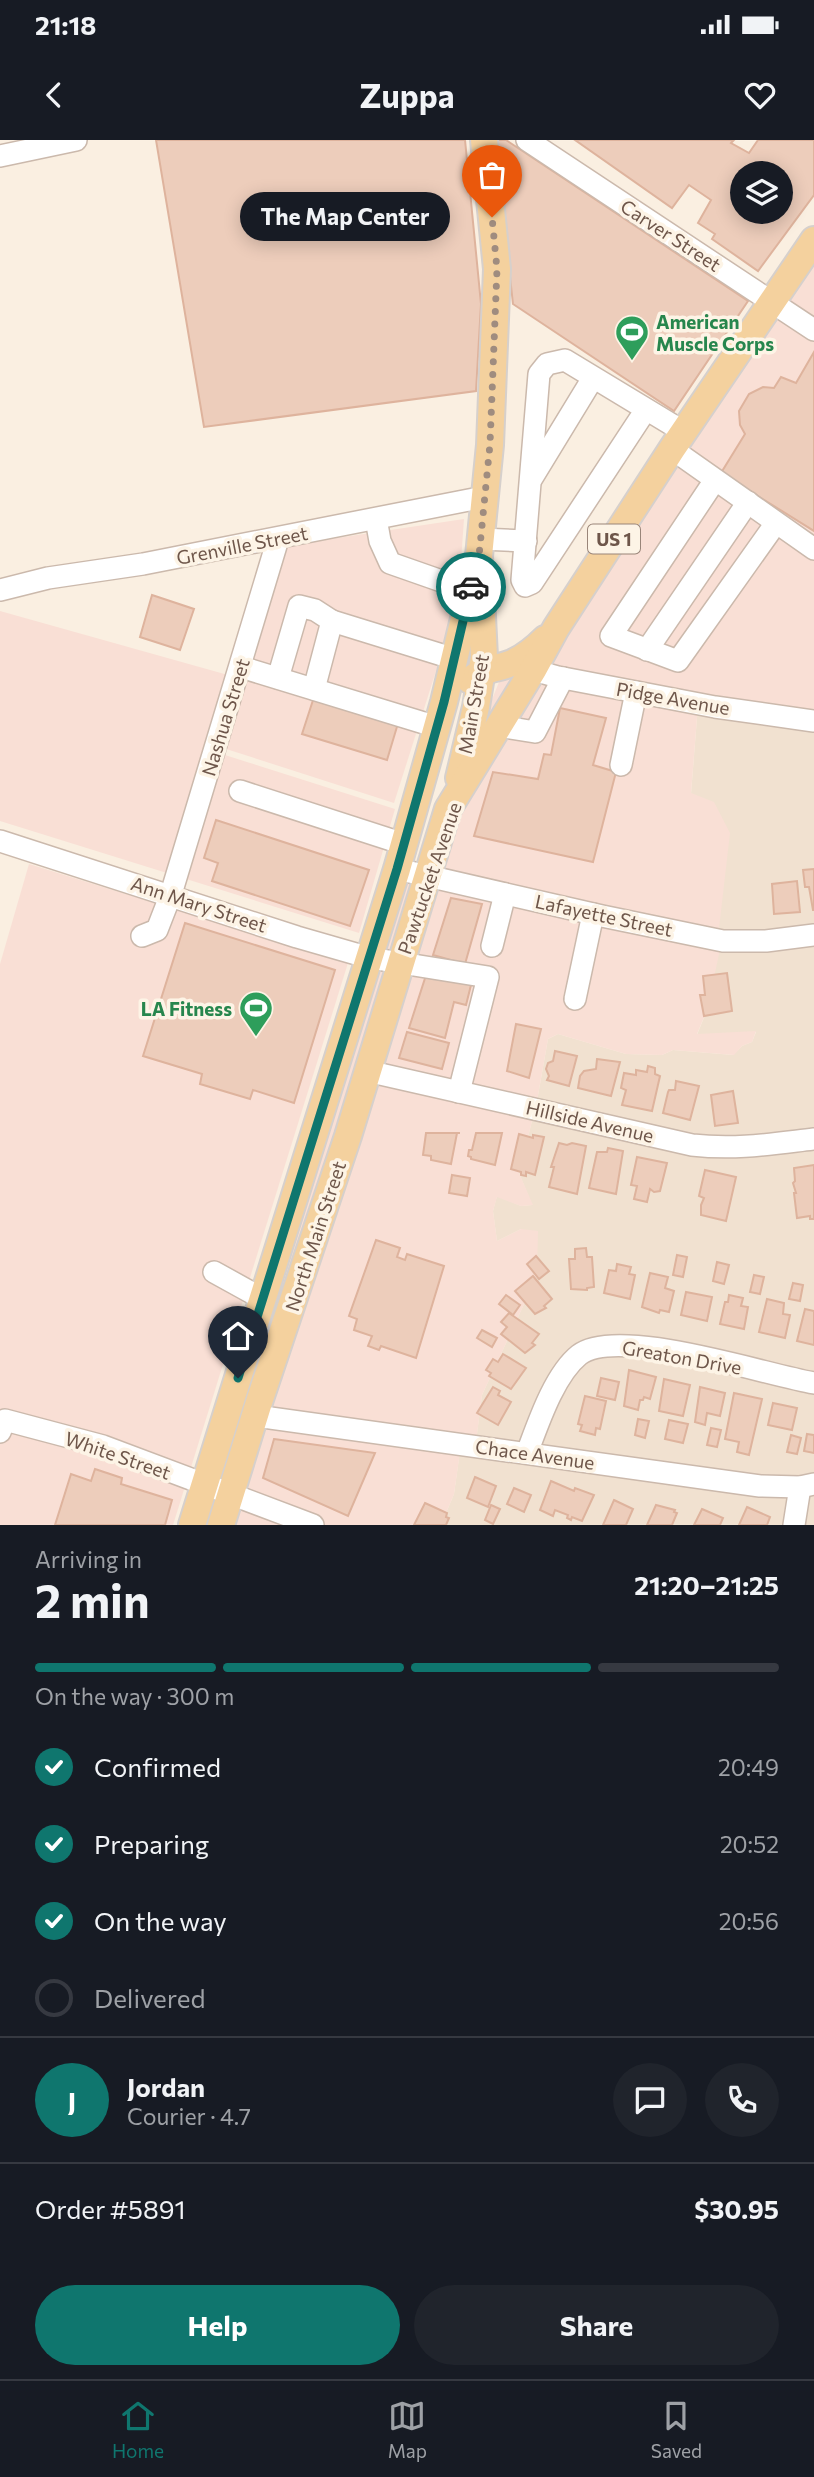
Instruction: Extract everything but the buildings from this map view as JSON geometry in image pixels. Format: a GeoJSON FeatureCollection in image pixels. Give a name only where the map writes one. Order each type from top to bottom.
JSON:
{"type":"FeatureCollection","features":[{"type":"Feature","properties":{"kind":"main road","name":"Main Street"},"geometry":{"type":"LineString","coordinates":[[448,809],[458,779],[484,657],[480,547],[490,444],[497,269],[484,140]]}},
{"type":"Feature","properties":{"kind":"main road","name":"Pawtucket Avenue"},"geometry":{"type":"LineString","coordinates":[[368,1069],[448,809],[556,628],[814,240]]}},
{"type":"Feature","properties":{"kind":"main road","name":"Main Street"},"geometry":{"type":"LineString","coordinates":[[441,715],[480,547]]}},
{"type":"Feature","properties":{"kind":"main road","name":"Pawtucket Avenue"},"geometry":{"type":"LineString","coordinates":[[337,1066],[441,715],[483,670],[511,663],[533,652],[556,628]]}},
{"type":"Feature","properties":{"kind":"main road"},"geometry":{"type":"LineString","coordinates":[[337,1066],[368,1069]]}},
{"type":"Feature","properties":{"kind":"main road","name":"North Main Street"},"geometry":{"type":"LineString","coordinates":[[192,1525],[337,1066]]}},
{"type":"Feature","properties":{"kind":"main road","name":"North Main Street"},"geometry":{"type":"LineString","coordinates":[[222,1525],[368,1069]]}},
{"type":"Feature","properties":{"kind":"street"},"geometry":{"type":"LineString","coordinates":[[0,156],[76,140]]}},
{"type":"Feature","properties":{"kind":"street","name":"Carver Street"},"geometry":{"type":"LineString","coordinates":[[527,140],[814,330]]}},
{"type":"Feature","properties":{"kind":"street"},"geometry":{"type":"LineString","coordinates":[[645,411],[532,583],[525,586],[522,580],[539,374],[547,365],[565,360],[645,411],[715,480],[814,549]]}},
{"type":"Feature","properties":{"kind":"street"},"geometry":{"type":"LineString","coordinates":[[530,481],[593,378]]}},
{"type":"Feature","properties":{"kind":"street"},"geometry":{"type":"LineString","coordinates":[[715,480],[611,636],[678,661],[776,523]]}},
{"type":"Feature","properties":{"kind":"street","name":"Grenville Street"},"geometry":{"type":"LineString","coordinates":[[0,590],[48,578],[143,564],[484,497]]}},
{"type":"Feature","properties":{"kind":"street"},"geometry":{"type":"LineString","coordinates":[[647,650],[748,502]]}},
{"type":"Feature","properties":{"kind":"street"},"geometry":{"type":"LineString","coordinates":[[376,519],[380,541],[390,563],[470,591]]}},
{"type":"Feature","properties":{"kind":"street","name":"Nashua Street"},"geometry":{"type":"LineString","coordinates":[[142,936],[157,930],[171,894],[278,538]]}},
{"type":"Feature","properties":{"kind":"street"},"geometry":{"type":"LineString","coordinates":[[480,547],[526,541]]}},
{"type":"Feature","properties":{"kind":"street"},"geometry":{"type":"LineString","coordinates":[[278,678],[299,606],[315,610],[332,621],[455,659]]}},
{"type":"Feature","properties":{"kind":"street"},"geometry":{"type":"LineString","coordinates":[[314,689],[332,621]]}},
{"type":"Feature","properties":{"kind":"street"},"geometry":{"type":"LineString","coordinates":[[241,667],[314,689],[441,715]]}},
{"type":"Feature","properties":{"kind":"street","name":"Pidge Avenue"},"geometry":{"type":"LineString","coordinates":[[533,670],[715,707],[814,720]]}},
{"type":"Feature","properties":{"kind":"street"},"geometry":{"type":"LineString","coordinates":[[499,726],[535,732],[563,678]]}},
{"type":"Feature","properties":{"kind":"street"},"geometry":{"type":"LineString","coordinates":[[621,765],[636,692]]}},
{"type":"Feature","properties":{"kind":"street","name":"Lafayette Street"},"geometry":{"type":"LineString","coordinates":[[240,791],[400,856],[426,876],[723,941],[766,941],[814,935]]}},
{"type":"Feature","properties":{"kind":"street","name":"Ann Mary Street"},"geometry":{"type":"LineString","coordinates":[[0,841],[370,958],[488,977],[459,1092]]}},
{"type":"Feature","properties":{"kind":"street"},"geometry":{"type":"LineString","coordinates":[[492,946],[505,894]]}},
{"type":"Feature","properties":{"kind":"street"},"geometry":{"type":"LineString","coordinates":[[575,999],[593,914]]}},
{"type":"Feature","properties":{"kind":"street","name":"Hillside Avenue"},"geometry":{"type":"LineString","coordinates":[[368,1069],[692,1145],[723,1149],[814,1139]]}},
{"type":"Feature","properties":{"kind":"street"},"geometry":{"type":"LineString","coordinates":[[214,1272],[263,1299]]}},
{"type":"Feature","properties":{"kind":"street","name":"Greaton Drive"},"geometry":{"type":"LineString","coordinates":[[527,1453],[565,1370],[581,1353],[600,1345],[637,1345],[814,1383]]}},
{"type":"Feature","properties":{"kind":"street","name":"Chace Avenue"},"geometry":{"type":"LineString","coordinates":[[256,1416],[760,1486],[807,1485]]}},
{"type":"Feature","properties":{"kind":"street","name":"White Street"},"geometry":{"type":"LineString","coordinates":[[2,1426],[103,1446],[313,1525]]}},
{"type":"Feature","properties":{"kind":"street"},"geometry":{"type":"LineString","coordinates":[[799,1523],[807,1485]]}},
{"type":"Feature","properties":{"kind":"shaded area"},"geometry":{"type":"Polygon","coordinates":[[[814,246],[814,719],[698,705],[691,793],[714,802],[730,833],[718,937],[721,945],[707,1010],[697,1034],[756,1031],[752,1042],[742,1046],[734,1055],[673,1050],[662,1055],[626,1054],[558,1034],[548,1039],[537,1101],[519,1173],[533,1205],[521,1206],[497,1197],[493,1211],[497,1241],[521,1229],[538,1231],[537,1276],[482,1395],[475,1450],[460,1452],[454,1494],[441,1525],[191,1525],[395,870],[423,872],[499,682],[535,660],[814,246]]]}},
{"type":"Feature","properties":{"kind":"shaded area"},"geometry":{"type":"Polygon","coordinates":[[[464,519],[458,602],[394,803],[223,748],[284,546],[464,519]]]}},
{"type":"Feature","properties":{"kind":"shaded area"},"geometry":{"type":"Polygon","coordinates":[[[0,611],[228,675],[206,749],[395,809],[359,933],[0,821],[0,611]]]}},
{"type":"Feature","properties":{"kind":"shaded area"},"geometry":{"type":"Polygon","coordinates":[[[698,705],[814,719],[814,1525],[441,1525],[454,1494],[460,1451],[475,1449],[482,1395],[537,1276],[521,1229],[497,1241],[493,1211],[497,1196],[521,1206],[532,1205],[519,1173],[537,1101],[548,1039],[558,1034],[626,1054],[662,1055],[673,1050],[733,1055],[742,1046],[752,1042],[756,1032],[697,1035],[707,1010],[691,794],[698,705]]]}},
{"type":"Feature","properties":{"kind":"shaded area"},"geometry":{"type":"Polygon","coordinates":[[[29,864],[348,963],[173,1525],[0,1525],[0,964],[29,864]]]}},
{"type":"Feature","properties":{"kind":"way so far"},"geometry":{"type":"LineString","coordinates":[[471,587],[479,556],[490,444],[497,269],[492,217]]}},
{"type":"Feature","properties":{"kind":"place","name":"The Map Center"},"geometry":{"type":"Point","coordinates":[492,217]}},
{"type":"Feature","properties":{"kind":"place","name":"American Muscle Corps"},"geometry":{"type":"Point","coordinates":[632,362]}},
{"type":"Feature","properties":{"kind":"place","name":"LA Fitness"},"geometry":{"type":"Point","coordinates":[256,1038]}},
{"type":"Feature","properties":{"kind":"route"},"geometry":{"type":"LineString","coordinates":[[238,1378],[397,869],[444,702],[471,587]]}}]}
